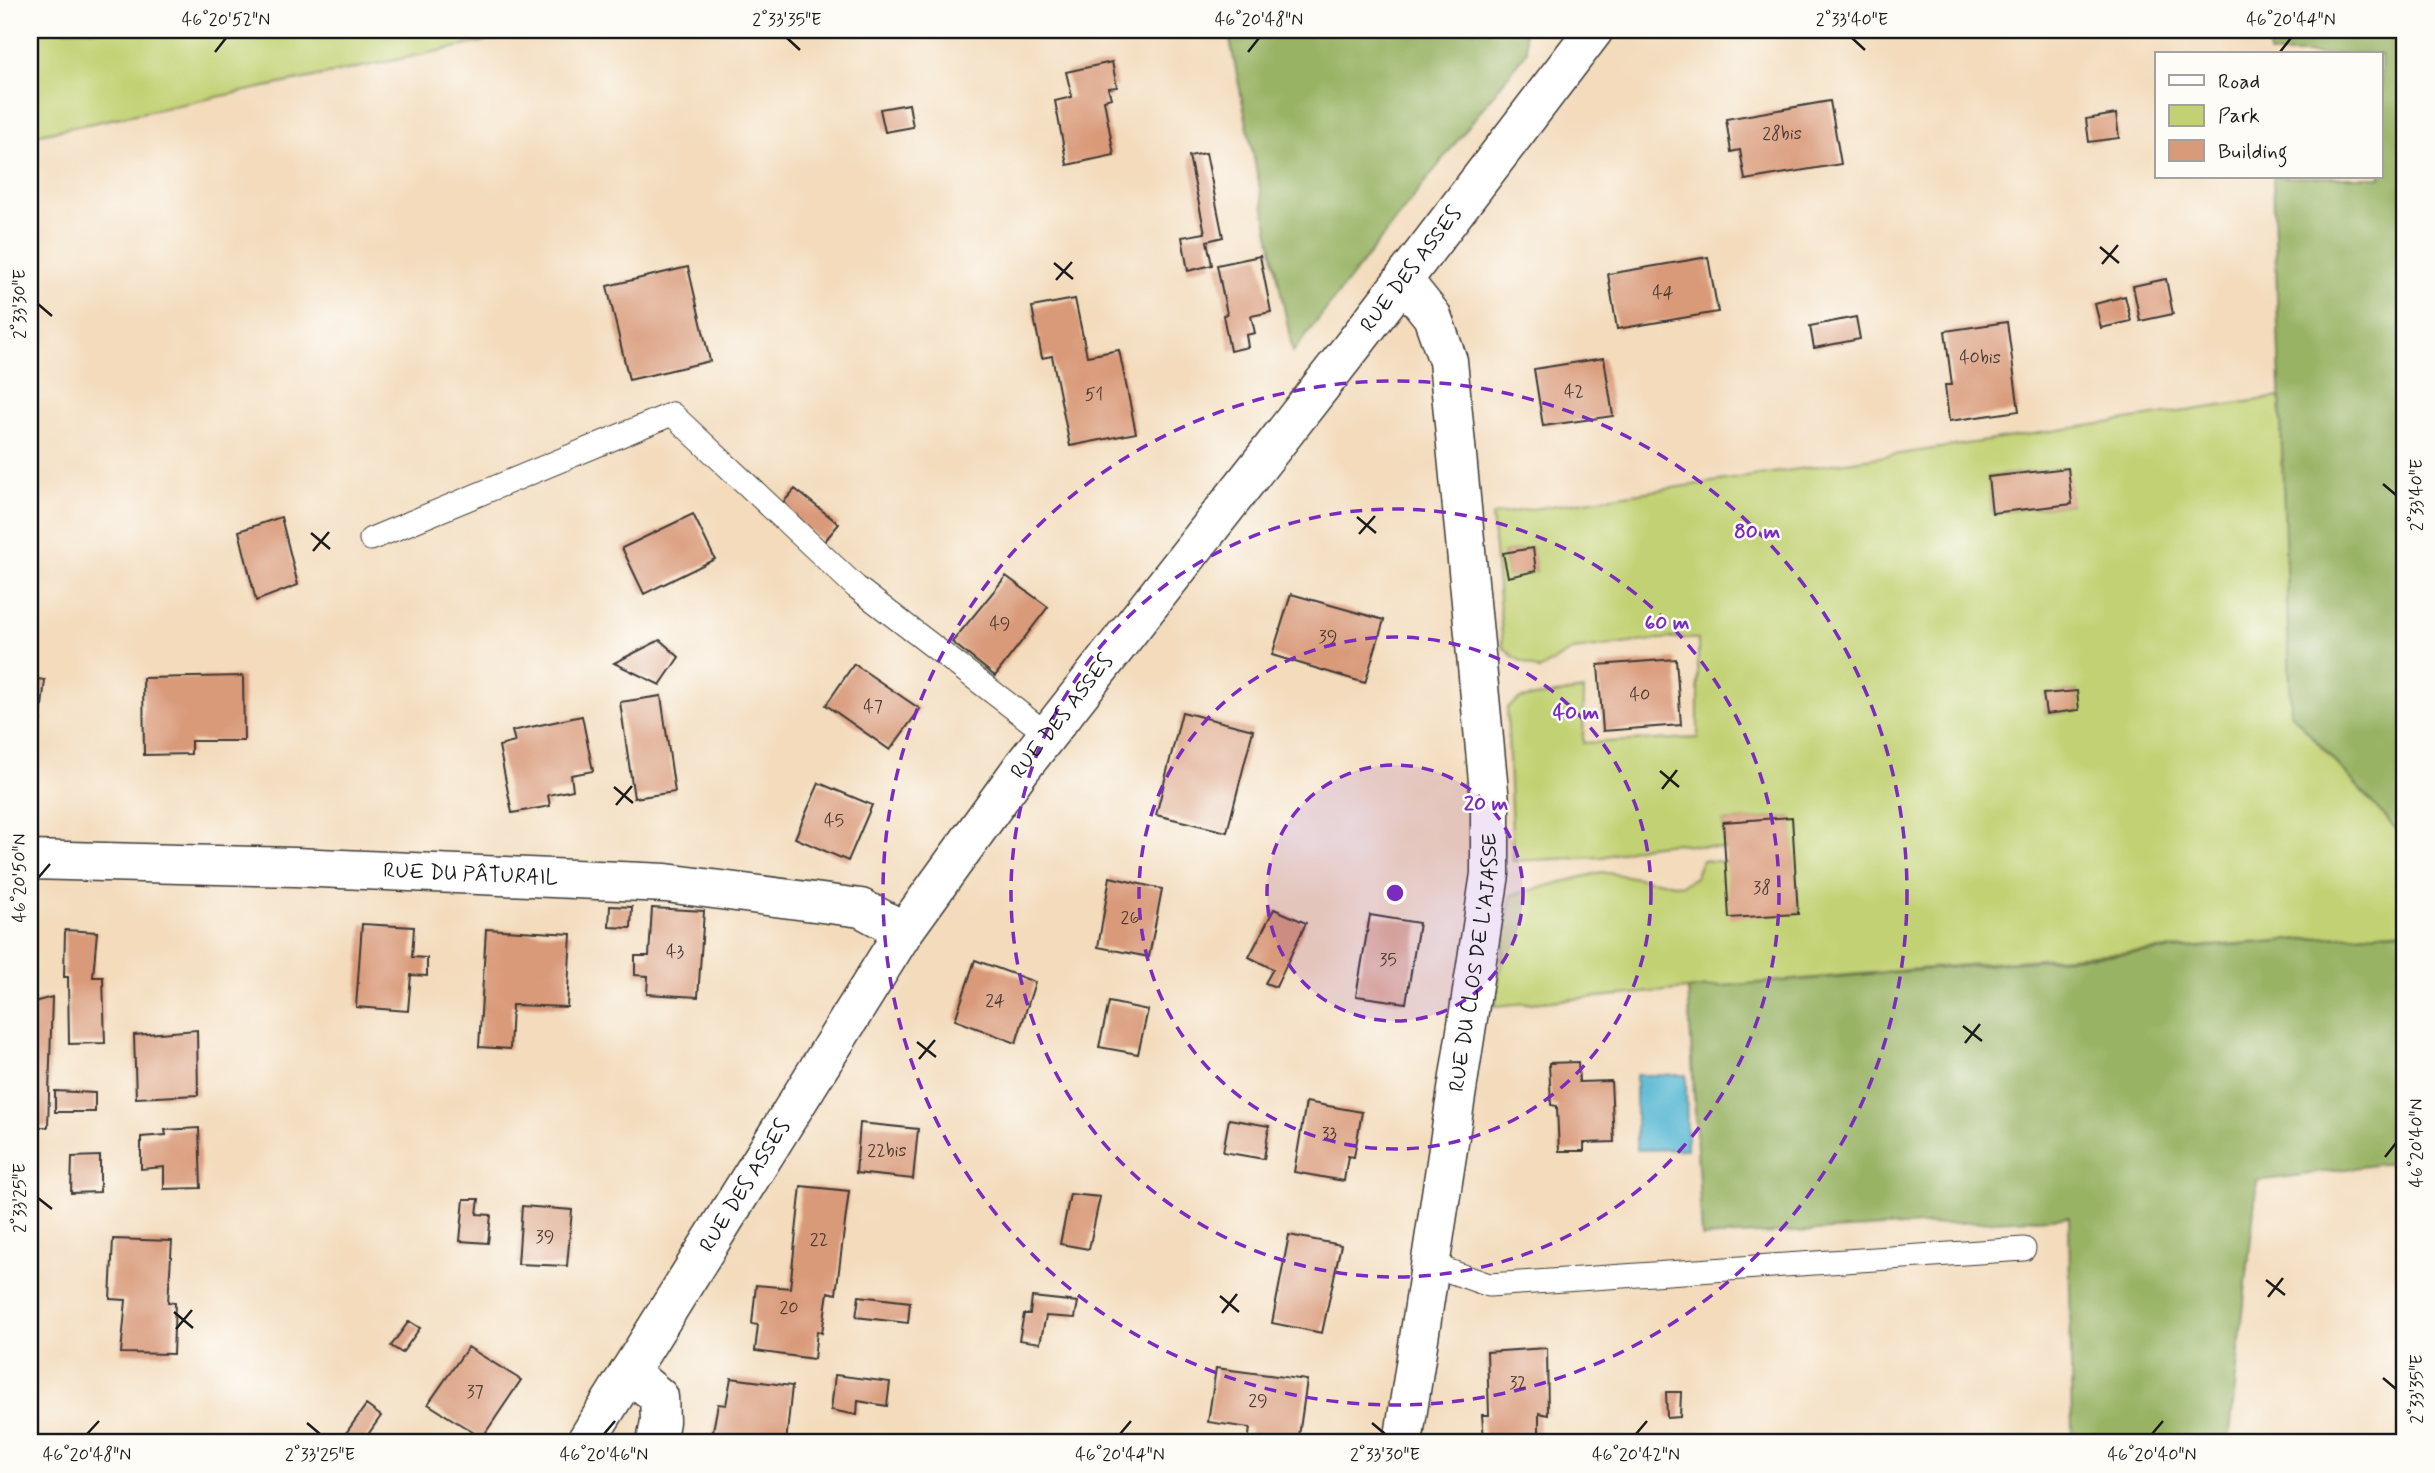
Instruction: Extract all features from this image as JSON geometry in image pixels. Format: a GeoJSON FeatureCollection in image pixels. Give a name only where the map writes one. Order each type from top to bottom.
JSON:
{"type":"FeatureCollection","features":[{"type":"Feature","properties":{"kind":"street","name":"RUE DES ASSES"},"geometry":{"type":"LineString","coordinates":[[585,1443],[904,931],[1047,734],[1403,280],[1578,36]]}},
{"type":"Feature","properties":{"kind":"street","name":"RUE DU CLOS DE L'AJASSE"},"geometry":{"type":"LineString","coordinates":[[1403,280],[1432,316],[1448,361],[1490,802],[1490,874],[1403,1443]]}},
{"type":"Feature","properties":{"kind":"street","name":"RUE DU PÂTURAIL"},"geometry":{"type":"LineString","coordinates":[[30,860],[295,867],[666,883],[861,908],[904,931]]}},
{"type":"Feature","properties":{"kind":"street"},"geometry":{"type":"LineString","coordinates":[[629,1372],[659,1397],[660,1421],[656,1443]]}},
{"type":"Feature","properties":{"kind":"lane"},"geometry":{"type":"LineString","coordinates":[[371,539],[672,414],[856,587],[1047,734]]}},
{"type":"Feature","properties":{"kind":"lane"},"geometry":{"type":"LineString","coordinates":[[1432,1265],[1489,1285],[2024,1249]]}},
{"type":"Feature","properties":{"kind":"green space"},"geometry":{"type":"Polygon","coordinates":[[[30,30],[540,30],[30,136],[30,30]]]}},
{"type":"Feature","properties":{"kind":"green space"},"geometry":{"type":"Polygon","coordinates":[[[1228,30],[1524,30],[1527,51],[1293,352],[1228,30]]]}},
{"type":"Feature","properties":{"kind":"green space"},"geometry":{"type":"Polygon","coordinates":[[[2269,30],[2405,30],[2405,839],[2291,713],[2273,178],[2382,178],[2382,52],[2269,52],[2269,30]]]}},
{"type":"Feature","properties":{"kind":"green space"},"geometry":{"type":"Polygon","coordinates":[[[2280,397],[2291,713],[2405,839],[2405,931],[1974,964],[1495,1006],[1511,895],[1602,872],[1681,885],[1695,877],[1702,860],[1726,862],[1798,913],[1791,817],[1723,822],[1725,849],[1676,843],[1646,846],[1603,857],[1513,861],[1507,708],[1520,699],[1584,690],[1583,743],[1698,738],[1698,639],[1670,638],[1573,650],[1539,670],[1515,658],[1503,647],[1492,515],[2280,397]],[[2067,468],[1988,477],[1992,513],[2071,504],[2067,468]],[[1532,548],[1503,553],[1508,576],[1536,571],[1532,548]],[[2077,691],[2044,694],[2046,714],[2079,711],[2077,691]]]}},
{"type":"Feature","properties":{"kind":"green space"},"geometry":{"type":"Polygon","coordinates":[[[2405,931],[2405,1161],[2257,1181],[2229,1443],[2072,1443],[2069,1217],[1702,1237],[1688,989],[2405,931]]]}},
{"type":"Feature","properties":{"kind":"water"},"geometry":{"type":"Polygon","coordinates":[[[1636,1075],[1686,1075],[1687,1149],[1636,1150],[1636,1075]]]}},
{"type":"Feature","properties":{"kind":"building"},"geometry":{"type":"Polygon","coordinates":[[[1112,62],[1117,87],[1108,88],[1111,98],[1104,100],[1114,155],[1067,165],[1055,101],[1072,97],[1066,72],[1112,62]]]}},
{"type":"Feature","properties":{"kind":"building"},"geometry":{"type":"Polygon","coordinates":[[[1830,101],[1841,164],[1745,180],[1740,150],[1731,152],[1726,119],[1830,101]]]}},
{"type":"Feature","properties":{"kind":"building"},"geometry":{"type":"Polygon","coordinates":[[[909,104],[913,127],[885,132],[880,109],[909,104]]]}},
{"type":"Feature","properties":{"kind":"building"},"geometry":{"type":"Polygon","coordinates":[[[2116,114],[2119,138],[2089,142],[2086,119],[2116,114]]]}},
{"type":"Feature","properties":{"kind":"building"},"geometry":{"type":"Polygon","coordinates":[[[1206,153],[1223,237],[1207,241],[1212,265],[1188,271],[1182,237],[1205,233],[1189,156],[1206,153]]]}},
{"type":"Feature","properties":{"kind":"building"},"geometry":{"type":"Polygon","coordinates":[[[1260,256],[1271,312],[1251,316],[1255,333],[1246,335],[1248,347],[1230,351],[1223,315],[1227,314],[1217,265],[1260,256]]]}},
{"type":"Feature","properties":{"kind":"building"},"geometry":{"type":"Polygon","coordinates":[[[1708,257],[1718,312],[1617,329],[1608,274],[1708,257]]]}},
{"type":"Feature","properties":{"kind":"building"},"geometry":{"type":"Polygon","coordinates":[[[688,267],[710,361],[629,380],[607,286],[688,267]]]}},
{"type":"Feature","properties":{"kind":"building"},"geometry":{"type":"Polygon","coordinates":[[[2166,279],[2173,314],[2140,321],[2133,286],[2166,279]]]}},
{"type":"Feature","properties":{"kind":"building"},"geometry":{"type":"Polygon","coordinates":[[[2125,296],[2131,321],[2101,328],[2095,304],[2125,296]]]}},
{"type":"Feature","properties":{"kind":"building"},"geometry":{"type":"Polygon","coordinates":[[[1075,299],[1087,356],[1119,350],[1136,433],[1070,446],[1052,356],[1042,358],[1032,307],[1075,299]]]}},
{"type":"Feature","properties":{"kind":"building"},"geometry":{"type":"Polygon","coordinates":[[[1856,317],[1860,339],[1814,348],[1810,326],[1856,317]]]}},
{"type":"Feature","properties":{"kind":"building"},"geometry":{"type":"Polygon","coordinates":[[[2007,322],[2019,411],[1949,421],[1945,385],[1952,385],[1945,331],[2007,322]]]}},
{"type":"Feature","properties":{"kind":"building"},"geometry":{"type":"Polygon","coordinates":[[[1604,358],[1613,416],[1543,426],[1534,369],[1604,358]]]}},
{"type":"Feature","properties":{"kind":"building"},"geometry":{"type":"Polygon","coordinates":[[[2068,468],[2072,504],[1992,513],[1988,477],[2068,468]]]}},
{"type":"Feature","properties":{"kind":"building"},"geometry":{"type":"Polygon","coordinates":[[[795,489],[839,524],[824,542],[779,507],[795,489]]]}},
{"type":"Feature","properties":{"kind":"building"},"geometry":{"type":"Polygon","coordinates":[[[693,514],[715,559],[644,594],[622,548],[693,514]]]}},
{"type":"Feature","properties":{"kind":"building"},"geometry":{"type":"Polygon","coordinates":[[[281,517],[298,585],[256,601],[239,531],[281,517]]]}},
{"type":"Feature","properties":{"kind":"building"},"geometry":{"type":"Polygon","coordinates":[[[1533,548],[1536,571],[1508,577],[1503,553],[1533,548]]]}},
{"type":"Feature","properties":{"kind":"building"},"geometry":{"type":"Polygon","coordinates":[[[1006,576],[1048,607],[995,676],[952,642],[1006,576]]]}},
{"type":"Feature","properties":{"kind":"building"},"geometry":{"type":"Polygon","coordinates":[[[1291,594],[1384,620],[1365,683],[1272,655],[1291,594]]]}},
{"type":"Feature","properties":{"kind":"building"},"geometry":{"type":"Polygon","coordinates":[[[660,640],[679,657],[660,685],[614,663],[660,640]]]}},
{"type":"Feature","properties":{"kind":"building"},"geometry":{"type":"Polygon","coordinates":[[[1676,659],[1681,725],[1603,731],[1598,665],[1676,659]]]}},
{"type":"Feature","properties":{"kind":"building"},"geometry":{"type":"Polygon","coordinates":[[[854,664],[920,709],[890,750],[826,705],[854,664]]]}},
{"type":"Feature","properties":{"kind":"building"},"geometry":{"type":"Polygon","coordinates":[[[243,676],[244,741],[191,741],[191,754],[144,755],[143,678],[243,676]]]}},
{"type":"Feature","properties":{"kind":"building"},"geometry":{"type":"Polygon","coordinates":[[[30,678],[45,680],[38,741],[30,740],[30,678]]]}},
{"type":"Feature","properties":{"kind":"building"},"geometry":{"type":"Polygon","coordinates":[[[2077,691],[2079,710],[2046,714],[2043,694],[2077,691]]]}},
{"type":"Feature","properties":{"kind":"building"},"geometry":{"type":"Polygon","coordinates":[[[661,696],[675,792],[634,798],[620,702],[661,696]]]}},
{"type":"Feature","properties":{"kind":"building"},"geometry":{"type":"Polygon","coordinates":[[[1182,712],[1253,730],[1227,832],[1156,815],[1182,712]]]}},
{"type":"Feature","properties":{"kind":"building"},"geometry":{"type":"Polygon","coordinates":[[[582,716],[593,771],[571,775],[573,790],[548,795],[550,806],[512,813],[499,746],[515,742],[512,731],[582,716]]]}},
{"type":"Feature","properties":{"kind":"building"},"geometry":{"type":"Polygon","coordinates":[[[819,783],[872,805],[848,861],[795,838],[819,783]]]}},
{"type":"Feature","properties":{"kind":"building"},"geometry":{"type":"Polygon","coordinates":[[[1792,817],[1798,914],[1729,918],[1723,822],[1792,817]]]}},
{"type":"Feature","properties":{"kind":"building"},"geometry":{"type":"Polygon","coordinates":[[[1110,877],[1162,889],[1149,957],[1098,947],[1110,877]]]}},
{"type":"Feature","properties":{"kind":"building"},"geometry":{"type":"Polygon","coordinates":[[[610,906],[632,907],[631,928],[609,927],[610,906]]]}},
{"type":"Feature","properties":{"kind":"building"},"geometry":{"type":"Polygon","coordinates":[[[652,908],[704,911],[698,997],[647,994],[648,976],[635,975],[635,956],[649,956],[652,908]]]}},
{"type":"Feature","properties":{"kind":"building"},"geometry":{"type":"Polygon","coordinates":[[[1274,909],[1306,923],[1276,987],[1265,983],[1273,969],[1249,957],[1274,909]]]}},
{"type":"Feature","properties":{"kind":"building"},"geometry":{"type":"Polygon","coordinates":[[[1370,915],[1419,923],[1406,1003],[1356,996],[1370,915]]]}},
{"type":"Feature","properties":{"kind":"building"},"geometry":{"type":"Polygon","coordinates":[[[362,924],[414,927],[412,957],[427,958],[427,976],[411,975],[408,1011],[356,1007],[362,924]]]}},
{"type":"Feature","properties":{"kind":"building"},"geometry":{"type":"Polygon","coordinates":[[[486,929],[571,934],[567,1007],[512,1005],[510,1049],[479,1047],[486,929]]]}},
{"type":"Feature","properties":{"kind":"building"},"geometry":{"type":"Polygon","coordinates":[[[65,930],[97,932],[93,977],[103,977],[105,1043],[69,1044],[68,977],[64,977],[65,930]]]}},
{"type":"Feature","properties":{"kind":"building"},"geometry":{"type":"Polygon","coordinates":[[[975,960],[1035,982],[1016,1043],[955,1020],[975,960]]]}},
{"type":"Feature","properties":{"kind":"building"},"geometry":{"type":"Polygon","coordinates":[[[52,997],[48,1127],[30,1127],[30,1003],[52,997]]]}},
{"type":"Feature","properties":{"kind":"building"},"geometry":{"type":"Polygon","coordinates":[[[1109,1002],[1148,1010],[1138,1054],[1099,1047],[1109,1002]]]}},
{"type":"Feature","properties":{"kind":"building"},"geometry":{"type":"Polygon","coordinates":[[[197,1030],[198,1095],[136,1098],[134,1035],[197,1030]]]}},
{"type":"Feature","properties":{"kind":"building"},"geometry":{"type":"Polygon","coordinates":[[[1578,1062],[1579,1082],[1611,1081],[1614,1142],[1584,1143],[1584,1151],[1559,1151],[1557,1106],[1551,1105],[1549,1063],[1578,1062]]]}},
{"type":"Feature","properties":{"kind":"building"},"geometry":{"type":"Polygon","coordinates":[[[55,1091],[95,1093],[95,1112],[55,1112],[55,1091]]]}},
{"type":"Feature","properties":{"kind":"building"},"geometry":{"type":"Polygon","coordinates":[[[1306,1102],[1362,1112],[1354,1157],[1348,1156],[1344,1181],[1294,1172],[1306,1102]]]}},
{"type":"Feature","properties":{"kind":"building"},"geometry":{"type":"Polygon","coordinates":[[[1229,1119],[1269,1126],[1264,1159],[1223,1152],[1229,1119]]]}},
{"type":"Feature","properties":{"kind":"building"},"geometry":{"type":"Polygon","coordinates":[[[860,1123],[918,1129],[913,1179],[856,1173],[860,1123]]]}},
{"type":"Feature","properties":{"kind":"building"},"geometry":{"type":"Polygon","coordinates":[[[199,1128],[201,1188],[164,1189],[164,1167],[141,1169],[141,1137],[166,1135],[165,1130],[199,1128]]]}},
{"type":"Feature","properties":{"kind":"building"},"geometry":{"type":"Polygon","coordinates":[[[100,1156],[100,1192],[71,1193],[72,1157],[100,1156]]]}},
{"type":"Feature","properties":{"kind":"building"},"geometry":{"type":"Polygon","coordinates":[[[801,1186],[849,1191],[836,1294],[828,1292],[822,1333],[817,1331],[814,1359],[755,1351],[758,1325],[752,1324],[756,1285],[790,1288],[801,1186]]]}},
{"type":"Feature","properties":{"kind":"building"},"geometry":{"type":"Polygon","coordinates":[[[1070,1194],[1100,1197],[1089,1249],[1060,1244],[1070,1194]]]}},
{"type":"Feature","properties":{"kind":"building"},"geometry":{"type":"Polygon","coordinates":[[[464,1199],[479,1199],[477,1214],[491,1215],[488,1243],[460,1241],[464,1199]]]}},
{"type":"Feature","properties":{"kind":"building"},"geometry":{"type":"Polygon","coordinates":[[[522,1206],[572,1210],[567,1266],[518,1264],[522,1206]]]}},
{"type":"Feature","properties":{"kind":"building"},"geometry":{"type":"Polygon","coordinates":[[[1289,1235],[1341,1245],[1322,1333],[1272,1323],[1289,1235]]]}},
{"type":"Feature","properties":{"kind":"building"},"geometry":{"type":"Polygon","coordinates":[[[113,1239],[172,1241],[168,1302],[175,1303],[173,1354],[121,1353],[126,1300],[110,1299],[113,1239]]]}},
{"type":"Feature","properties":{"kind":"building"},"geometry":{"type":"Polygon","coordinates":[[[859,1296],[910,1302],[908,1323],[856,1317],[859,1296]]]}},
{"type":"Feature","properties":{"kind":"building"},"geometry":{"type":"Polygon","coordinates":[[[1032,1297],[1078,1302],[1075,1318],[1046,1316],[1040,1343],[1019,1340],[1024,1314],[1030,1314],[1032,1297]]]}},
{"type":"Feature","properties":{"kind":"building"},"geometry":{"type":"Polygon","coordinates":[[[409,1321],[420,1328],[402,1353],[391,1346],[409,1321]]]}},
{"type":"Feature","properties":{"kind":"building"},"geometry":{"type":"Polygon","coordinates":[[[468,1347],[521,1380],[482,1438],[428,1404],[468,1347]]]}},
{"type":"Feature","properties":{"kind":"building"},"geometry":{"type":"Polygon","coordinates":[[[1547,1348],[1548,1415],[1539,1413],[1539,1437],[1484,1439],[1482,1415],[1489,1415],[1487,1352],[1547,1348]]]}},
{"type":"Feature","properties":{"kind":"building"},"geometry":{"type":"Polygon","coordinates":[[[1216,1368],[1307,1380],[1298,1443],[1248,1443],[1250,1428],[1208,1422],[1216,1368]]]}},
{"type":"Feature","properties":{"kind":"building"},"geometry":{"type":"Polygon","coordinates":[[[835,1375],[890,1382],[887,1406],[858,1401],[857,1415],[831,1410],[835,1375]]]}},
{"type":"Feature","properties":{"kind":"building"},"geometry":{"type":"Polygon","coordinates":[[[731,1378],[792,1386],[786,1443],[712,1436],[718,1404],[726,1405],[731,1378]]]}},
{"type":"Feature","properties":{"kind":"building"},"geometry":{"type":"Polygon","coordinates":[[[1666,1392],[1681,1392],[1680,1417],[1667,1418],[1666,1392]]]}},
{"type":"Feature","properties":{"kind":"building"},"geometry":{"type":"Polygon","coordinates":[[[366,1405],[381,1416],[362,1443],[339,1443],[366,1405]]]}}]}
